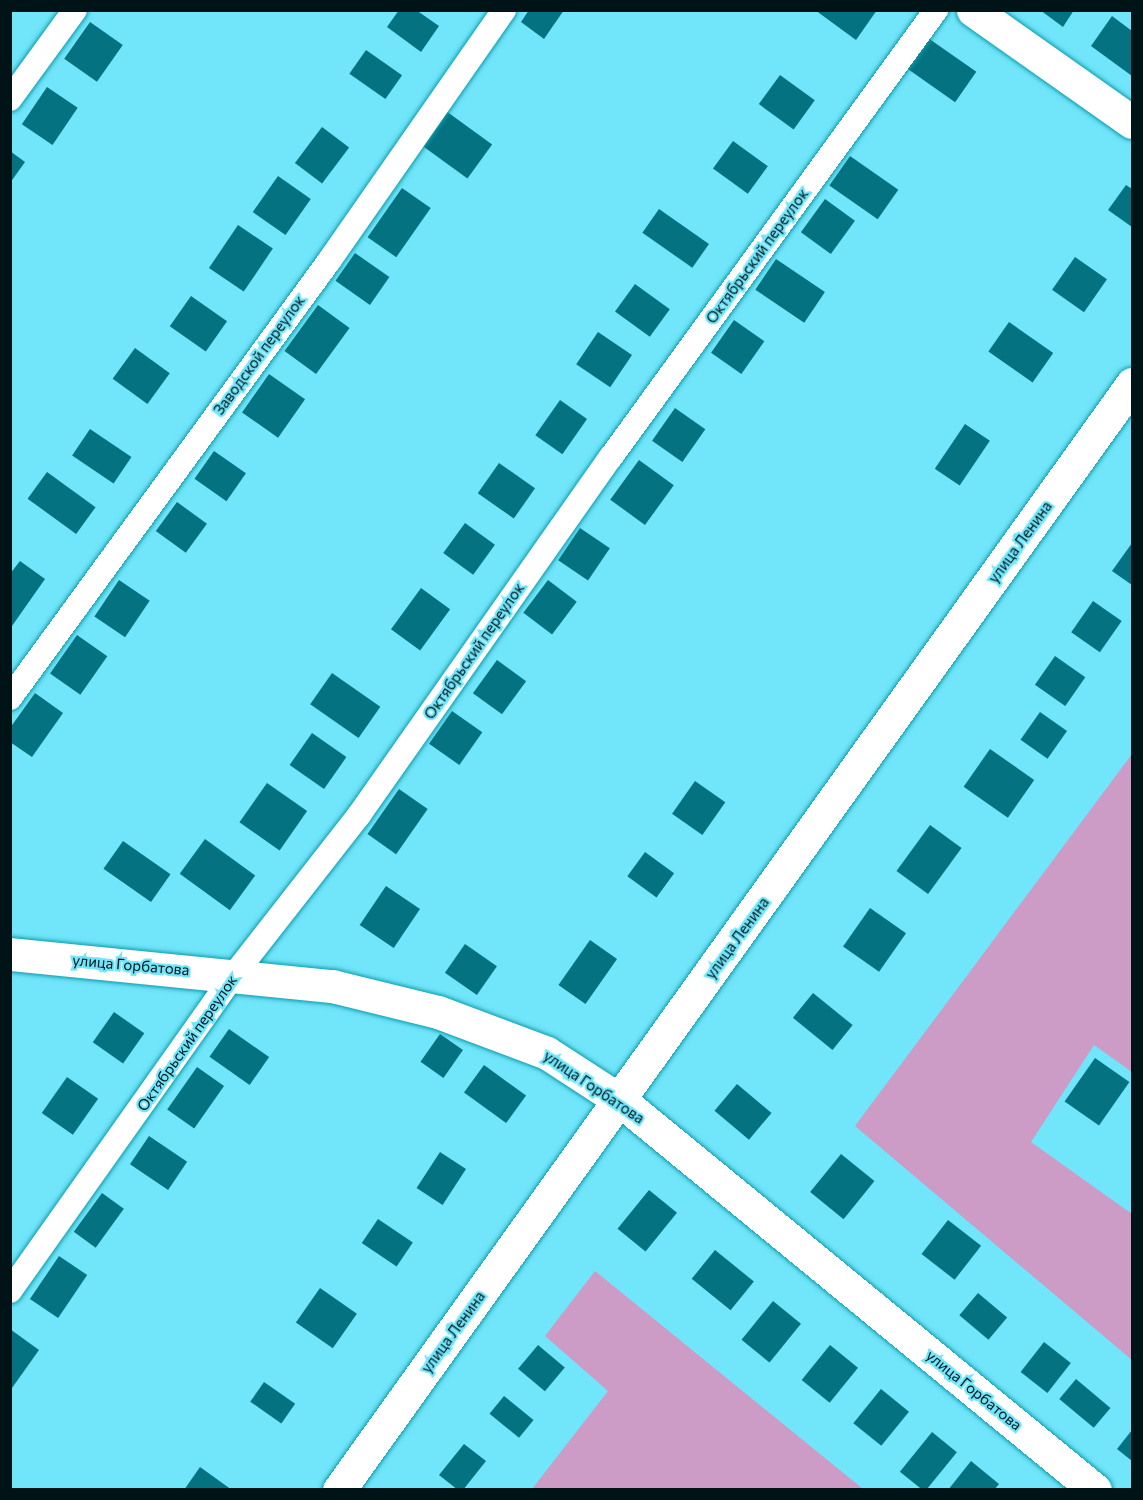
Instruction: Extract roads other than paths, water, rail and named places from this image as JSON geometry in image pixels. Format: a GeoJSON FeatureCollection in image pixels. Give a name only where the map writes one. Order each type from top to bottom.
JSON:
{"type":"FeatureCollection","features":[{"type":"Feature","properties":{"kind":"main road"},"geometry":{"type":"LineString","coordinates":[[973,10],[1132,122]]}},
{"type":"Feature","properties":{"kind":"main road","name":"улица Ленина"},"geometry":{"type":"LineString","coordinates":[[339,1490],[621,1101],[1132,384]]}},
{"type":"Feature","properties":{"kind":"main road","name":"улица Горбатова"},"geometry":{"type":"LineString","coordinates":[[10,954],[332,986],[438,1012],[547,1053],[621,1101],[1095,1490]]}},
{"type":"Feature","properties":{"kind":"street"},"geometry":{"type":"LineString","coordinates":[[10,99],[75,10]]}},
{"type":"Feature","properties":{"kind":"street","name":"Заводской переулок"},"geometry":{"type":"LineString","coordinates":[[10,698],[329,261],[504,10]]}},
{"type":"Feature","properties":{"kind":"street","name":"Октябрьский переулок"},"geometry":{"type":"LineString","coordinates":[[10,1291],[234,975],[359,814],[611,457],[936,10]]}}]}
